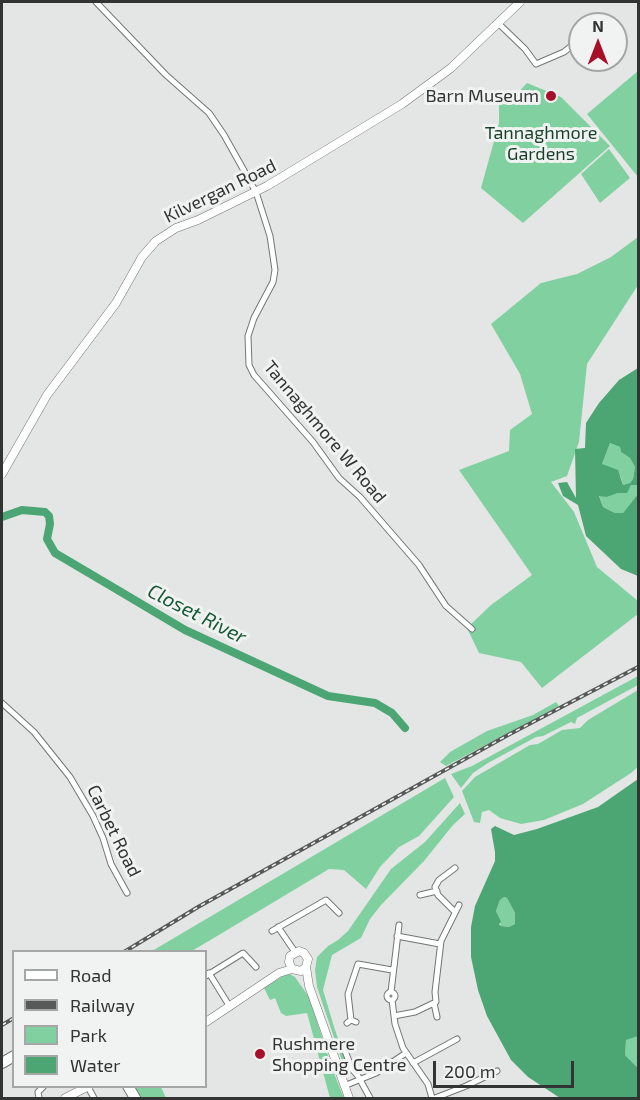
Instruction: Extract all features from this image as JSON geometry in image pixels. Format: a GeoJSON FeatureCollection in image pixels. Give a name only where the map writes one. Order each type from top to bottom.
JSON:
{"type":"FeatureCollection","features":[{"type":"Feature","properties":{"kind":"street","name":"Tannaghmore W Road"},"geometry":{"type":"LineString","coordinates":[[96,2],[166,75],[209,113],[256,192],[270,236],[275,270],[273,282],[254,318],[248,336],[249,365],[254,375],[313,442],[339,478],[360,497],[419,565],[446,606],[472,630]]}},
{"type":"Feature","properties":{"kind":"street","name":"Kilvergan Road"},"geometry":{"type":"LineString","coordinates":[[2,474],[47,395],[116,303],[142,257],[156,241],[176,228],[256,192],[402,104],[451,68],[520,2]]}},
{"type":"Feature","properties":{"kind":"street"},"geometry":{"type":"LineString","coordinates":[[498,23],[525,49],[536,64],[568,49]]}},
{"type":"Feature","properties":{"kind":"street","name":"Carbet Road"},"geometry":{"type":"LineString","coordinates":[[2,703],[34,732],[70,777],[93,816],[111,864],[127,892]]}},
{"type":"Feature","properties":{"kind":"street"},"geometry":{"type":"LineString","coordinates":[[454,871],[439,879],[435,887],[438,895],[455,912]]}},
{"type":"Feature","properties":{"kind":"street"},"geometry":{"type":"LineString","coordinates":[[420,895],[436,891]]}},
{"type":"Feature","properties":{"kind":"street"},"geometry":{"type":"LineString","coordinates":[[272,931],[326,900],[339,913]]}},
{"type":"Feature","properties":{"kind":"street"},"geometry":{"type":"LineString","coordinates":[[437,1017],[434,1003],[436,1002],[435,992],[441,944],[459,905]]}},
{"type":"Feature","properties":{"kind":"street"},"geometry":{"type":"LineString","coordinates":[[399,925],[391,992],[395,994],[392,1000],[395,1024],[406,1053],[428,1084],[434,1098],[497,1071]]}},
{"type":"Feature","properties":{"kind":"street"},"geometry":{"type":"LineString","coordinates":[[278,927],[286,942],[295,952]]}},
{"type":"Feature","properties":{"kind":"street"},"geometry":{"type":"LineString","coordinates":[[398,936],[441,944]]}},
{"type":"Feature","properties":{"kind":"street"},"geometry":{"type":"LineString","coordinates":[[309,986],[293,967],[290,956],[295,952],[299,951],[307,956],[309,986],[349,1098]]}},
{"type":"Feature","properties":{"kind":"street"},"geometry":{"type":"LineString","coordinates":[[224,1010],[207,975],[243,953],[256,967]]}},
{"type":"Feature","properties":{"kind":"street"},"geometry":{"type":"LineString","coordinates":[[351,1022],[348,994],[358,964],[392,970]]}},
{"type":"Feature","properties":{"kind":"street"},"geometry":{"type":"LineString","coordinates":[[207,1021],[279,973],[293,967],[306,967]]}},
{"type":"Feature","properties":{"kind":"street"},"geometry":{"type":"LineString","coordinates":[[394,1016],[415,1012],[434,1003]]}},
{"type":"Feature","properties":{"kind":"street"},"geometry":{"type":"LineString","coordinates":[[413,1063],[457,1040]]}},
{"type":"Feature","properties":{"kind":"street"},"geometry":{"type":"LineString","coordinates":[[345,1051],[352,1069],[369,1096],[374,1091]]}},
{"type":"Feature","properties":{"kind":"street"},"geometry":{"type":"LineString","coordinates":[[344,1086],[376,1073],[406,1053]]}},
{"type":"Feature","properties":{"kind":"street"},"geometry":{"type":"LineString","coordinates":[[65,1098],[87,1088]]}},
{"type":"Feature","properties":{"kind":"green space"},"geometry":{"type":"Polygon","coordinates":[[[638,71],[638,177],[587,114],[638,71]]]}},
{"type":"Feature","properties":{"kind":"green space","name":"Tannaghmore Gardens"},"geometry":{"type":"Polygon","coordinates":[[[527,83],[561,97],[610,146],[523,223],[481,188],[499,123],[499,105],[511,100],[527,83]]]}},
{"type":"Feature","properties":{"kind":"green space"},"geometry":{"type":"Polygon","coordinates":[[[609,149],[630,178],[600,203],[581,174],[609,149]]]}},
{"type":"Feature","properties":{"kind":"green space"},"geometry":{"type":"Polygon","coordinates":[[[638,237],[638,285],[587,364],[579,442],[567,476],[551,482],[574,512],[597,567],[638,601],[638,614],[542,688],[521,662],[479,653],[467,628],[491,605],[532,575],[459,470],[509,451],[510,430],[532,414],[520,374],[491,324],[541,283],[577,274],[611,257],[638,237]]]}},
{"type":"Feature","properties":{"kind":"green space"},"geometry":{"type":"Polygon","coordinates":[[[610,443],[620,447],[621,452],[630,458],[635,467],[630,483],[623,485],[621,477],[602,464],[610,443]]]}},
{"type":"Feature","properties":{"kind":"green space"},"geometry":{"type":"Polygon","coordinates":[[[637,484],[638,494],[623,513],[615,513],[603,507],[599,495],[607,497],[626,493],[631,485],[637,484]]]}},
{"type":"Feature","properties":{"kind":"green space"},"geometry":{"type":"Polygon","coordinates":[[[638,676],[638,685],[577,718],[575,724],[571,722],[543,736],[536,737],[488,763],[473,773],[461,788],[451,774],[472,766],[638,676]]]}},
{"type":"Feature","properties":{"kind":"green space"},"geometry":{"type":"Polygon","coordinates":[[[638,690],[638,767],[631,773],[583,804],[544,820],[521,824],[500,818],[489,810],[482,812],[480,823],[474,822],[462,791],[475,777],[530,745],[538,744],[562,730],[580,728],[588,720],[638,690]]]}},
{"type":"Feature","properties":{"kind":"green space"},"geometry":{"type":"Polygon","coordinates":[[[556,702],[559,706],[446,766],[440,762],[450,752],[487,731],[533,715],[556,702]]]}},
{"type":"Feature","properties":{"kind":"green space"},"geometry":{"type":"Polygon","coordinates":[[[445,778],[454,797],[419,836],[399,847],[380,867],[366,889],[344,870],[329,869],[194,950],[154,950],[445,778]]]}},
{"type":"Feature","properties":{"kind":"green space"},"geometry":{"type":"Polygon","coordinates":[[[460,803],[465,814],[381,905],[370,919],[361,938],[332,955],[323,990],[351,1074],[347,1076],[317,987],[315,970],[317,957],[348,931],[391,869],[425,842],[460,803]]]}},
{"type":"Feature","properties":{"kind":"green space"},"geometry":{"type":"Polygon","coordinates":[[[507,898],[515,913],[515,924],[509,927],[501,926],[496,911],[500,900],[507,898]]]}},
{"type":"Feature","properties":{"kind":"green space"},"geometry":{"type":"Polygon","coordinates":[[[288,973],[295,977],[309,997],[344,1098],[330,1098],[307,1013],[286,1016],[281,1013],[275,998],[270,1000],[264,988],[288,973]]]}},
{"type":"Feature","properties":{"kind":"green space"},"geometry":{"type":"Polygon","coordinates":[[[638,1036],[638,1068],[625,1055],[626,1040],[638,1036]]]}},
{"type":"Feature","properties":{"kind":"green space"},"geometry":{"type":"Polygon","coordinates":[[[133,1088],[161,1088],[166,1098],[138,1098],[133,1088]]]}},
{"type":"Feature","properties":{"kind":"water"},"geometry":{"type":"Polygon","coordinates":[[[638,368],[638,485],[631,485],[627,493],[607,497],[599,496],[603,507],[615,513],[623,513],[638,494],[638,576],[621,569],[586,536],[578,505],[563,496],[558,483],[567,482],[576,498],[575,449],[585,448],[586,423],[599,403],[619,380],[638,368]],[[610,443],[602,464],[618,470],[623,485],[630,483],[633,479],[635,467],[630,458],[621,452],[620,447],[610,443]]]}},
{"type":"Feature","properties":{"kind":"water"},"geometry":{"type":"Polygon","coordinates":[[[638,779],[638,1036],[626,1040],[625,1055],[638,1068],[638,1098],[560,1098],[528,1077],[511,1060],[487,1016],[478,990],[471,957],[471,927],[475,906],[495,861],[491,829],[495,826],[514,835],[598,807],[638,779]],[[507,898],[500,900],[496,911],[501,922],[499,924],[509,927],[515,924],[515,913],[507,898]]]}},
{"type":"Feature","properties":{"kind":"waterway","name":"Closet River"},"geometry":{"type":"LineString","coordinates":[[2,517],[22,510],[45,512],[49,516],[50,524],[47,539],[55,553],[185,630],[328,696],[375,703],[392,713],[405,728]]}},
{"type":"Feature","properties":{"kind":"railway"},"geometry":{"type":"LineString","coordinates":[[127,950],[198,907],[508,735],[638,667]]}},
{"type":"Feature","properties":{"kind":"railway"},"geometry":{"type":"LineString","coordinates":[[2,1025],[12,1019]]}},
{"type":"Feature","properties":{"kind":"place","name":"Barn Museum"},"geometry":{"type":"Point","coordinates":[551,96]}},
{"type":"Feature","properties":{"kind":"place","name":"Rushmere Shopping Centre"},"geometry":{"type":"Point","coordinates":[260,1054]}}]}
